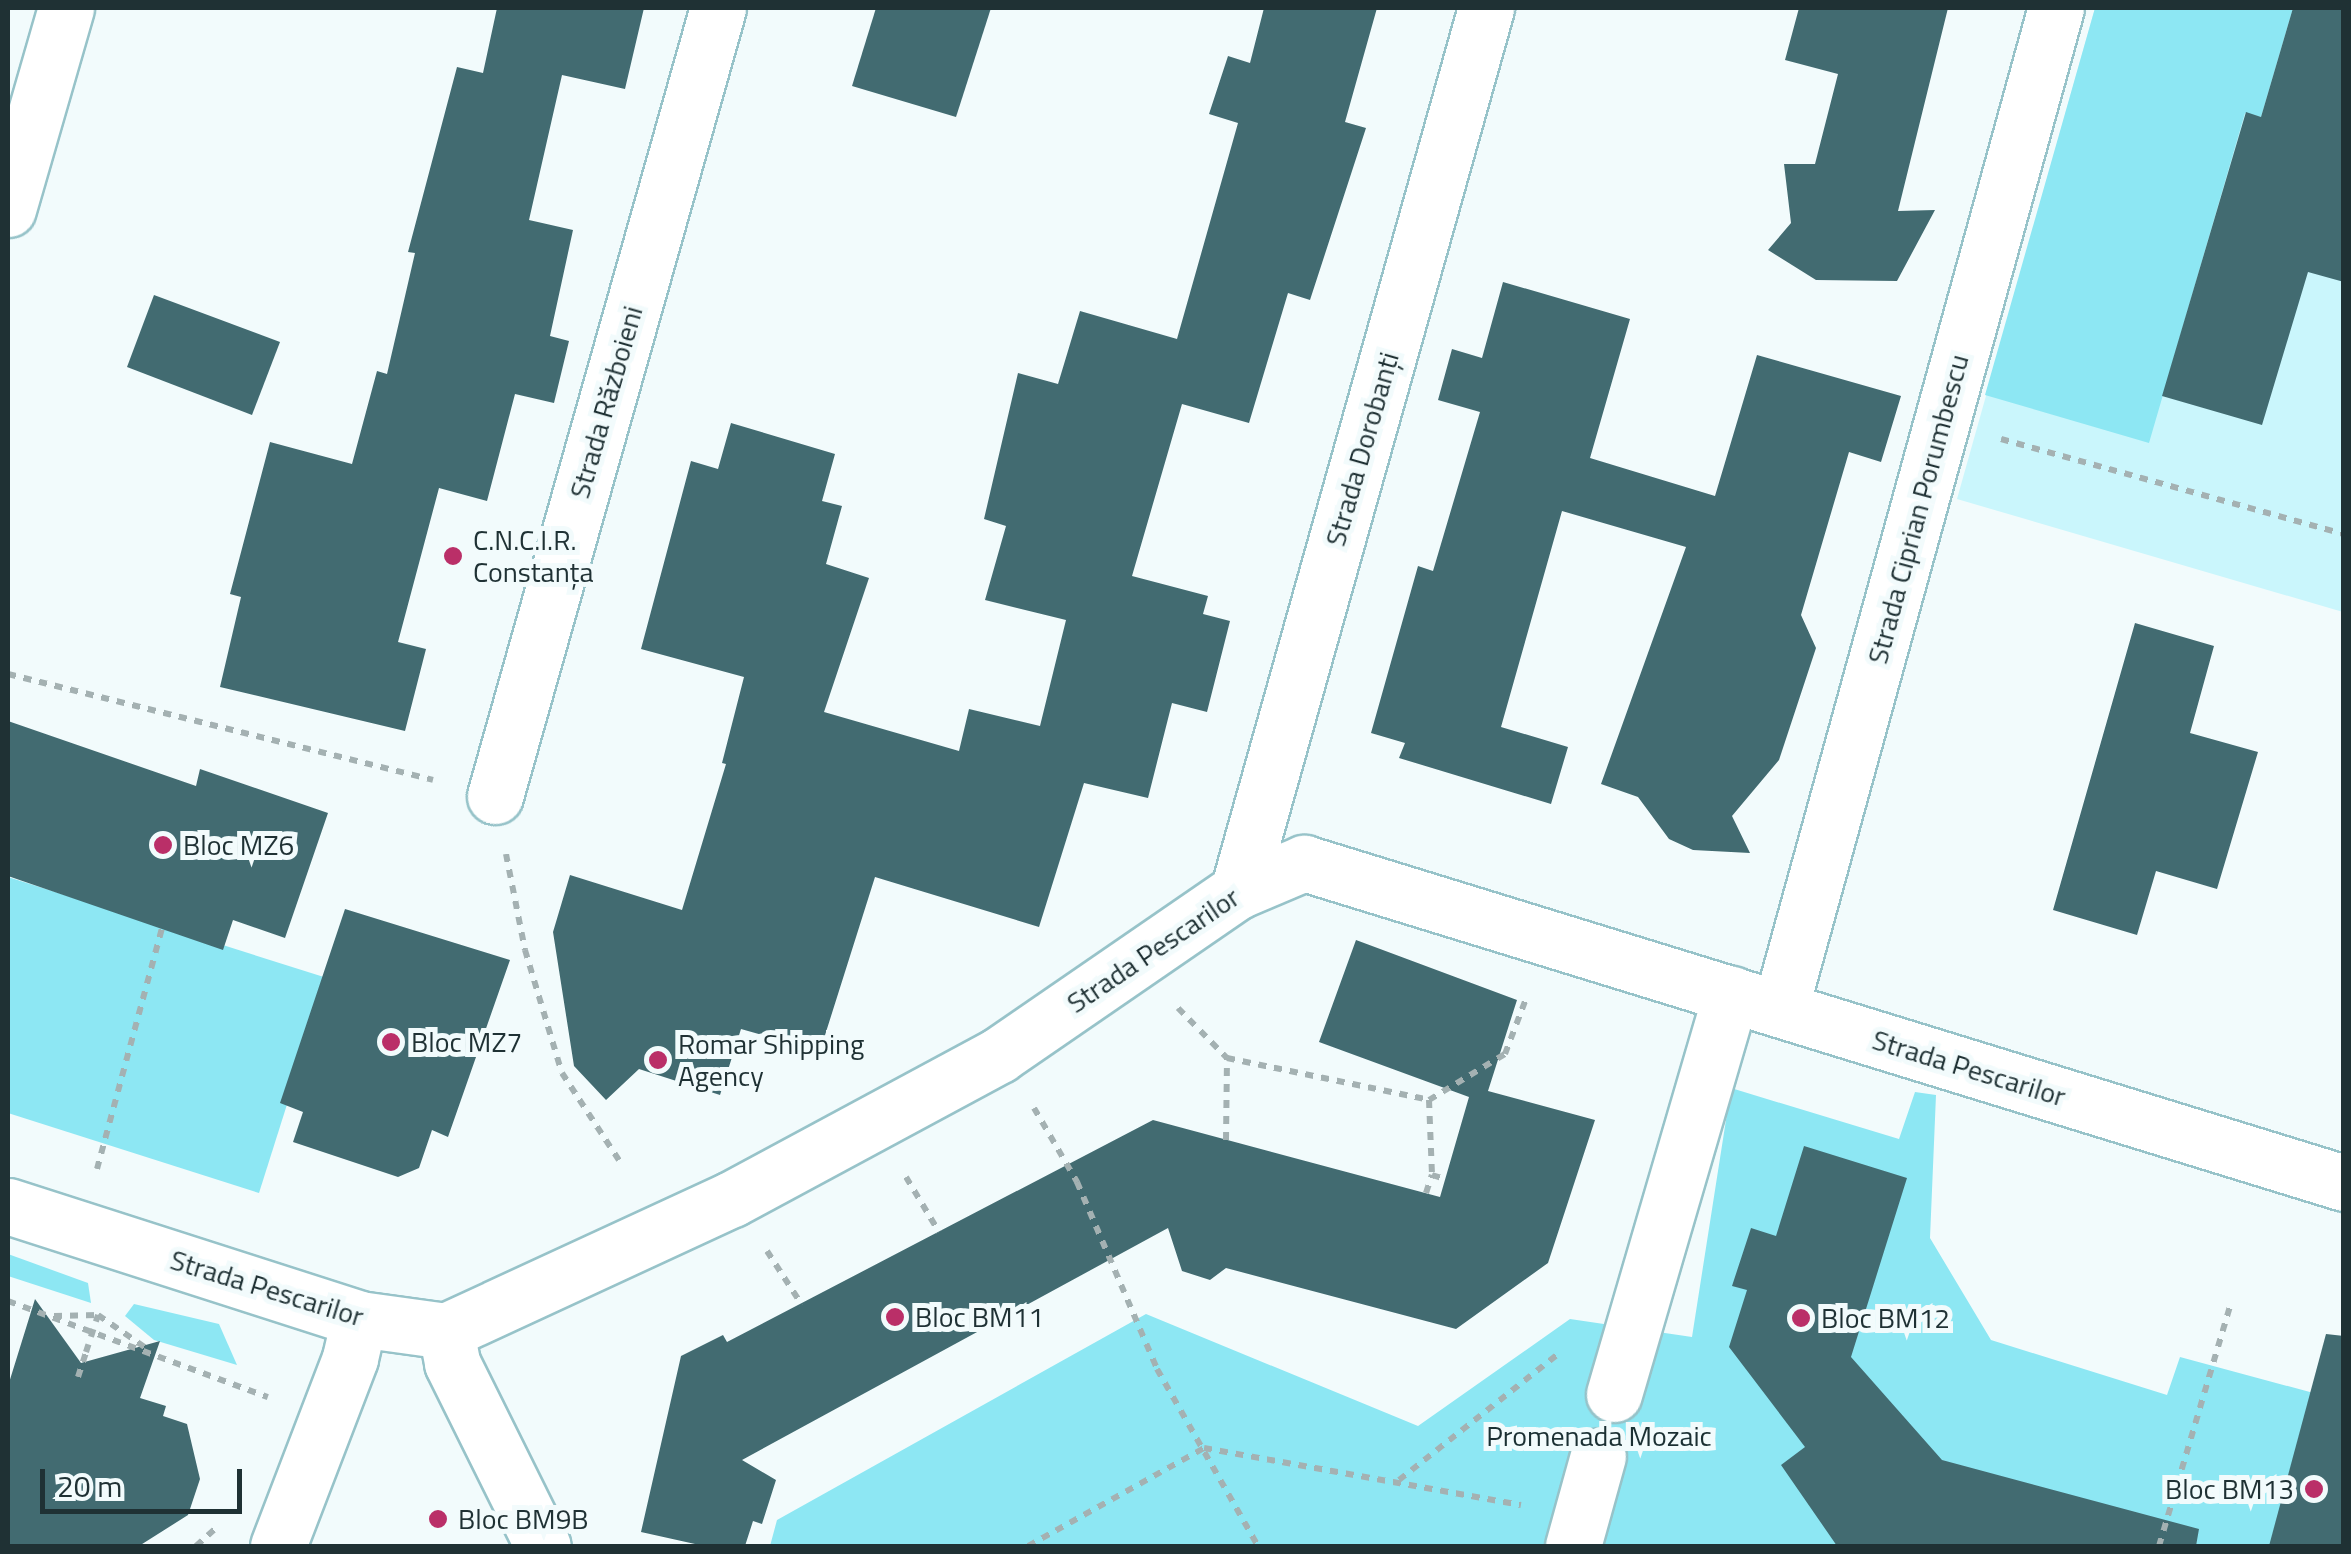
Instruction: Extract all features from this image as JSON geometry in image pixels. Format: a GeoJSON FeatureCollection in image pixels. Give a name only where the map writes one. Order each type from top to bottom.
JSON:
{"type":"FeatureCollection","features":[{"type":"Feature","properties":{"kind":"street"},"geometry":{"type":"LineString","coordinates":[[8,208],[66,8]]}},
{"type":"Feature","properties":{"kind":"street","name":"Strada Războieni"},"geometry":{"type":"LineString","coordinates":[[494,796],[718,8]]}},
{"type":"Feature","properties":{"kind":"street","name":"Strada Dorobanți"},"geometry":{"type":"LineString","coordinates":[[1238,891],[1486,8]]}},
{"type":"Feature","properties":{"kind":"street","name":"Strada Ciprian Porumbescu"},"geometry":{"type":"LineString","coordinates":[[1614,1394],[1756,1002],[1942,422],[2056,8]]}},
{"type":"Feature","properties":{"kind":"street","name":"Strada Pescarilor"},"geometry":{"type":"LineString","coordinates":[[8,1206],[358,1319],[446,1331],[732,1199],[998,1055],[1238,891],[1304,863],[2344,1182]]}},
{"type":"Feature","properties":{"kind":"street"},"geometry":{"type":"LineString","coordinates":[[278,1546],[358,1319]]}},
{"type":"Feature","properties":{"kind":"street"},"geometry":{"type":"LineString","coordinates":[[446,1331],[452,1364],[542,1546]]}},
{"type":"Feature","properties":{"kind":"street"},"geometry":{"type":"LineString","coordinates":[[1577,1532],[1598,1456]]}},
{"type":"Feature","properties":{"kind":"path"},"geometry":{"type":"LineString","coordinates":[[1942,422],[2344,534]]}},
{"type":"Feature","properties":{"kind":"path"},"geometry":{"type":"LineString","coordinates":[[8,674],[494,796],[525,950],[562,1073],[619,1160]]}},
{"type":"Feature","properties":{"kind":"path"},"geometry":{"type":"LineString","coordinates":[[97,1170],[162,928]]}},
{"type":"Feature","properties":{"kind":"path"},"geometry":{"type":"LineString","coordinates":[[1164,995],[1227,1058],[1429,1100],[1506,1054],[1531,984]]}},
{"type":"Feature","properties":{"kind":"path"},"geometry":{"type":"LineString","coordinates":[[1226,1140],[1227,1058]]}},
{"type":"Feature","properties":{"kind":"path"},"geometry":{"type":"LineString","coordinates":[[1024,1091],[1076,1182],[1157,1369],[1258,1546]]}},
{"type":"Feature","properties":{"kind":"path"},"geometry":{"type":"LineString","coordinates":[[1426,1193],[1432,1174],[1429,1100]]}},
{"type":"Feature","properties":{"kind":"path"},"geometry":{"type":"LineString","coordinates":[[899,1165],[939,1232]]}},
{"type":"Feature","properties":{"kind":"path"},"geometry":{"type":"LineString","coordinates":[[1432,1174],[1445,1179]]}},
{"type":"Feature","properties":{"kind":"path"},"geometry":{"type":"LineString","coordinates":[[759,1240],[802,1304]]}},
{"type":"Feature","properties":{"kind":"path"},"geometry":{"type":"LineString","coordinates":[[8,1301],[268,1397],[321,1428]]}},
{"type":"Feature","properties":{"kind":"path"},"geometry":{"type":"LineString","coordinates":[[2159,1546],[2231,1304]]}},
{"type":"Feature","properties":{"kind":"path"},"geometry":{"type":"LineString","coordinates":[[49,1316],[98,1315],[155,1355]]}},
{"type":"Feature","properties":{"kind":"path"},"geometry":{"type":"LineString","coordinates":[[78,1378],[98,1315]]}},
{"type":"Feature","properties":{"kind":"path"},"geometry":{"type":"LineString","coordinates":[[1399,1480],[1569,1345]]}},
{"type":"Feature","properties":{"kind":"path"},"geometry":{"type":"LineString","coordinates":[[1028,1546],[1204,1448],[1399,1480],[1577,1532]]}},
{"type":"Feature","properties":{"kind":"shaded area"},"geometry":{"type":"Polygon","coordinates":[[[2095,8],[2343,8],[2343,612],[1957,499],[2095,8]]]}},
{"type":"Feature","properties":{"kind":"green space"},"geometry":{"type":"Polygon","coordinates":[[[2095,8],[2293,8],[2261,117],[2245,113],[2149,443],[1985,395],[2095,8]]]}},
{"type":"Feature","properties":{"kind":"green space"},"geometry":{"type":"Polygon","coordinates":[[[8,877],[327,978],[259,1193],[8,1113],[8,877]]]}},
{"type":"Feature","properties":{"kind":"green space","name":"Promenada Mozaic"},"geometry":{"type":"Polygon","coordinates":[[[1731,1088],[1899,1139],[1915,1092],[1936,1095],[1930,1238],[1991,1340],[2167,1395],[2180,1357],[2343,1401],[2343,1546],[770,1546],[777,1520],[1146,1314],[1418,1426],[1570,1319],[1692,1337],[1731,1088]]]}},
{"type":"Feature","properties":{"kind":"green space"},"geometry":{"type":"Polygon","coordinates":[[[8,1254],[88,1283],[91,1303],[8,1276],[8,1254]]]}},
{"type":"Feature","properties":{"kind":"green space"},"geometry":{"type":"Polygon","coordinates":[[[134,1304],[219,1324],[237,1365],[154,1340],[125,1316],[134,1304]]]}},
{"type":"Feature","properties":{"kind":"building"},"geometry":{"type":"Polygon","coordinates":[[[497,8],[644,8],[625,89],[562,75],[529,220],[573,230],[550,336],[569,341],[554,403],[515,394],[487,501],[439,488],[398,642],[426,649],[405,731],[220,687],[241,597],[230,594],[270,442],[352,464],[377,371],[387,374],[415,253],[408,252],[457,67],[483,73],[497,8]]]}},
{"type":"Feature","properties":{"kind":"building"},"geometry":{"type":"Polygon","coordinates":[[[876,8],[991,8],[956,117],[852,86],[876,8]]]}},
{"type":"Feature","properties":{"kind":"building"},"geometry":{"type":"Polygon","coordinates":[[[1264,8],[1377,8],[1345,122],[1366,128],[1310,300],[1288,293],[1249,423],[1182,404],[1132,576],[1208,596],[1203,614],[1230,621],[1207,712],[1172,703],[1148,798],[1084,783],[1039,927],[875,877],[820,1051],[741,1029],[720,1095],[639,1069],[606,1100],[574,1066],[553,932],[570,875],[682,910],[726,764],[722,763],[744,677],[641,649],[691,461],[718,469],[731,423],[835,454],[822,501],[842,506],[826,564],[869,578],[824,712],[959,751],[969,709],[1040,726],[1066,620],[985,600],[1006,526],[984,519],[1018,373],[1058,384],[1080,311],[1177,339],[1238,123],[1209,114],[1228,56],[1250,63],[1264,8]]]}},
{"type":"Feature","properties":{"kind":"building"},"geometry":{"type":"Polygon","coordinates":[[[1799,8],[1948,8],[1898,211],[1935,210],[1897,281],[1816,280],[1768,250],[1791,223],[1784,164],[1815,164],[1838,74],[1785,60],[1799,8]]]}},
{"type":"Feature","properties":{"kind":"building"},"geometry":{"type":"Polygon","coordinates":[[[2293,8],[2344,8],[2344,282],[2308,272],[2262,425],[2162,396],[2246,112],[2261,117],[2293,8]]]}},
{"type":"Feature","properties":{"kind":"building"},"geometry":{"type":"Polygon","coordinates":[[[1503,282],[1630,319],[1590,458],[1715,496],[1757,355],[1901,396],[1881,462],[1849,452],[1801,615],[1816,648],[1779,760],[1732,816],[1750,853],[1693,850],[1669,839],[1638,797],[1601,784],[1686,547],[1562,511],[1501,727],[1568,747],[1551,804],[1399,758],[1405,743],[1371,733],[1418,566],[1433,571],[1480,412],[1438,400],[1452,349],[1482,358],[1503,282]]]}},
{"type":"Feature","properties":{"kind":"building"},"geometry":{"type":"Polygon","coordinates":[[[154,295],[280,342],[252,415],[127,367],[154,295]]]}},
{"type":"Feature","properties":{"kind":"building"},"geometry":{"type":"Polygon","coordinates":[[[2135,623],[2214,646],[2190,733],[2258,752],[2217,889],[2156,871],[2137,935],[2053,910],[2135,623]]]}},
{"type":"Feature","properties":{"kind":"building","name":"Bloc MZ6"},"geometry":{"type":"Polygon","coordinates":[[[8,721],[196,786],[200,769],[328,813],[285,938],[233,920],[223,950],[8,876],[8,721]]]}},
{"type":"Feature","properties":{"kind":"building","name":"Bloc MZ7"},"geometry":{"type":"Polygon","coordinates":[[[345,909],[510,960],[448,1137],[432,1130],[419,1168],[398,1177],[293,1142],[303,1112],[280,1103],[345,909]]]}},
{"type":"Feature","properties":{"kind":"building","name":"Bloc BM11"},"geometry":{"type":"Polygon","coordinates":[[[1356,940],[1517,1000],[1488,1091],[1595,1120],[1548,1263],[1456,1329],[1226,1268],[1210,1280],[1182,1271],[1168,1228],[742,1460],[776,1480],[762,1524],[753,1521],[745,1546],[704,1546],[641,1532],[681,1356],[723,1335],[727,1342],[1153,1120],[1440,1197],[1469,1097],[1319,1042],[1356,940]]]}},
{"type":"Feature","properties":{"kind":"building","name":"Bloc BM12"},"geometry":{"type":"Polygon","coordinates":[[[1804,1146],[1907,1178],[1851,1357],[1942,1460],[2199,1529],[2196,1546],[1837,1546],[1781,1465],[1805,1447],[1729,1347],[1747,1290],[1732,1286],[1751,1228],[1776,1236],[1804,1146]]]}},
{"type":"Feature","properties":{"kind":"building"},"geometry":{"type":"Polygon","coordinates":[[[35,1299],[81,1363],[160,1341],[140,1398],[166,1406],[163,1416],[187,1424],[200,1479],[188,1515],[139,1546],[8,1546],[8,1386],[35,1299]]]}},
{"type":"Feature","properties":{"kind":"building","name":"Bloc BM13"},"geometry":{"type":"Polygon","coordinates":[[[2326,1334],[2344,1336],[2344,1546],[2269,1546],[2326,1334]]]}},
{"type":"Feature","properties":{"kind":"place","name":"C.N.C.I.R. Constanța"},"geometry":{"type":"Point","coordinates":[453,556]}},
{"type":"Feature","properties":{"kind":"place","name":"Bloc MZ6"},"geometry":{"type":"Point","coordinates":[163,845]}},
{"type":"Feature","properties":{"kind":"place","name":"Bloc MZ7"},"geometry":{"type":"Point","coordinates":[391,1042]}},
{"type":"Feature","properties":{"kind":"place","name":"Romar Shipping Agency"},"geometry":{"type":"Point","coordinates":[658,1060]}},
{"type":"Feature","properties":{"kind":"place","name":"Bloc BM11"},"geometry":{"type":"Point","coordinates":[895,1317]}},
{"type":"Feature","properties":{"kind":"place","name":"Bloc BM12"},"geometry":{"type":"Point","coordinates":[1801,1318]}},
{"type":"Feature","properties":{"kind":"place","name":"Bloc BM13"},"geometry":{"type":"Point","coordinates":[2314,1489]}},
{"type":"Feature","properties":{"kind":"place","name":"Bloc BM9B"},"geometry":{"type":"Point","coordinates":[438,1519]}}]}
